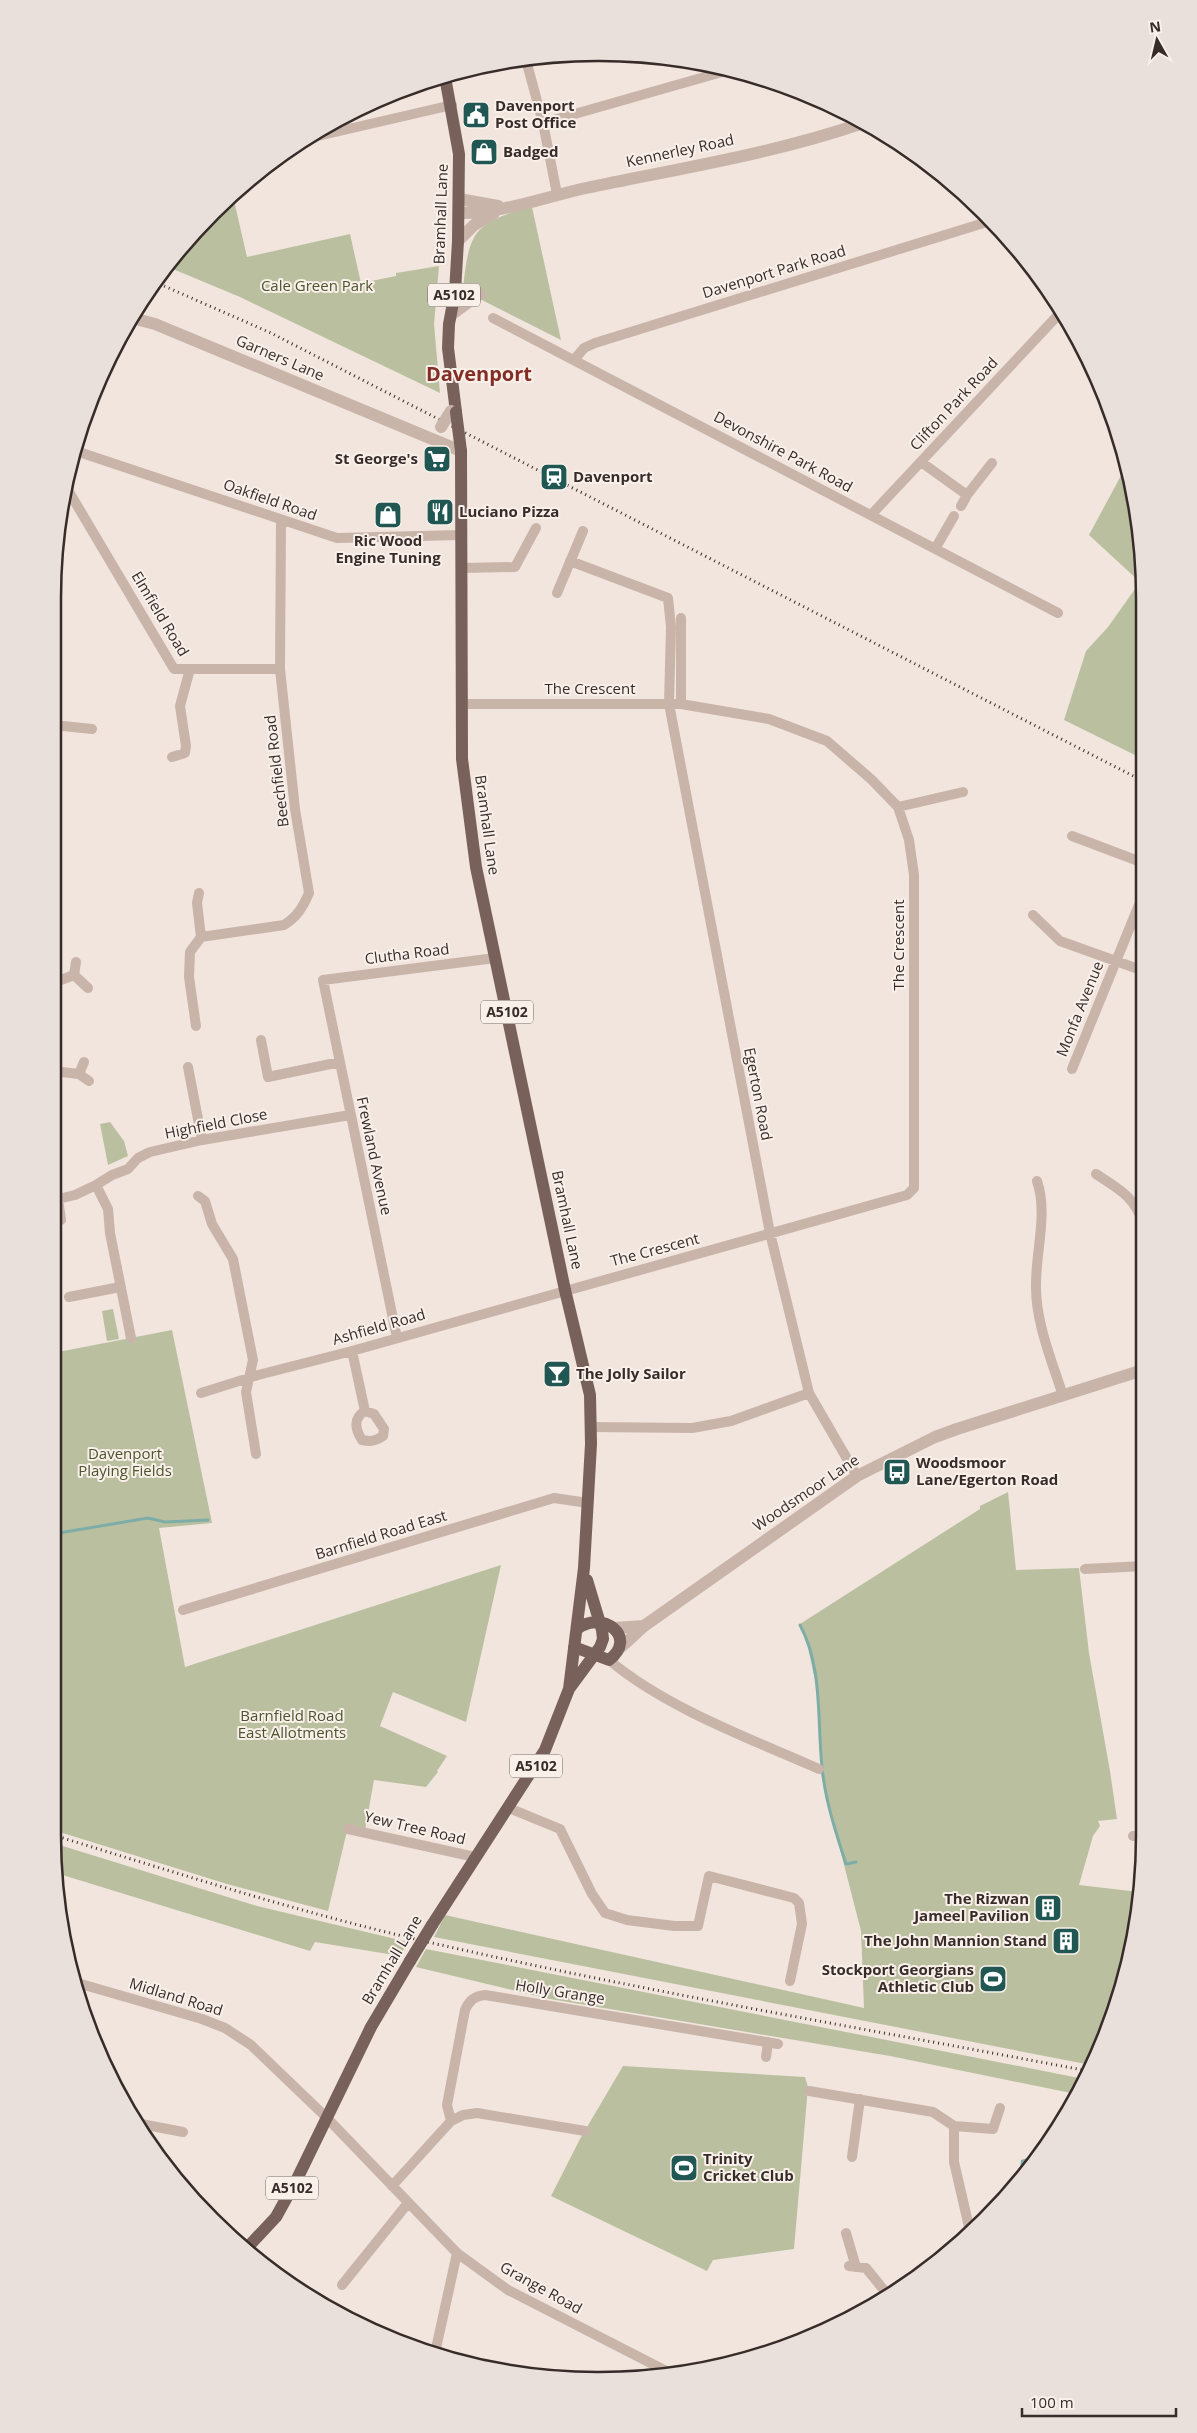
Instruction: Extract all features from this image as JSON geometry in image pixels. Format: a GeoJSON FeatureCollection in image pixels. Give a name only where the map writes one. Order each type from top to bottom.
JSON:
{"type":"FeatureCollection","features":[{"type":"Feature","properties":{"kind":"main road","name":"Bramhall Lane"},"geometry":{"type":"LineString","coordinates":[[251,2244],[276,2217],[328,2118],[371,2027],[410,1961],[545,1750],[569,1689],[584,1568],[591,1426],[590,1395],[565,1290],[476,867],[463,770],[461,451],[453,408],[448,348],[450,317],[455,292],[460,154],[447,84]]}},
{"type":"Feature","properties":{"kind":"main road","name":"Bramhall Lane"},"geometry":{"type":"LineString","coordinates":[[569,1689],[595,1654],[602,1639],[599,1621],[592,1604],[584,1568]]}},
{"type":"Feature","properties":{"kind":"main road"},"geometry":{"type":"LineString","coordinates":[[574,1647],[609,1660],[617,1654],[621,1647],[620,1636],[614,1628],[599,1621],[584,1624],[577,1629]]}},
{"type":"Feature","properties":{"kind":"street"},"geometry":{"type":"LineString","coordinates":[[528,66],[543,123],[557,194]]}},
{"type":"Feature","properties":{"kind":"street"},"geometry":{"type":"LineString","coordinates":[[543,123],[714,74]]}},
{"type":"Feature","properties":{"kind":"street"},"geometry":{"type":"LineString","coordinates":[[329,134],[452,106]]}},
{"type":"Feature","properties":{"kind":"street","name":"Kennerley Road"},"geometry":{"type":"LineString","coordinates":[[459,212],[482,213],[557,194],[791,145],[853,126]]}},
{"type":"Feature","properties":{"kind":"street"},"geometry":{"type":"LineString","coordinates":[[459,199],[505,207]]}},
{"type":"Feature","properties":{"kind":"street"},"geometry":{"type":"LineString","coordinates":[[458,241],[474,225],[505,207]]}},
{"type":"Feature","properties":{"kind":"street","name":"Davenport Park Road"},"geometry":{"type":"LineString","coordinates":[[574,360],[584,348],[594,343],[982,223]]}},
{"type":"Feature","properties":{"kind":"street"},"geometry":{"type":"LineString","coordinates":[[450,317],[482,294]]}},
{"type":"Feature","properties":{"kind":"street","name":"Clifton Park Road"},"geometry":{"type":"LineString","coordinates":[[871,515],[1056,317]]}},
{"type":"Feature","properties":{"kind":"street","name":"Devonshire Park Road"},"geometry":{"type":"LineString","coordinates":[[493,318],[1058,613]]}},
{"type":"Feature","properties":{"kind":"street","name":"Garners Lane"},"geometry":{"type":"LineString","coordinates":[[139,320],[154,324],[461,451]]}},
{"type":"Feature","properties":{"kind":"street","name":"Garners Lane"},"geometry":{"type":"LineString","coordinates":[[414,432],[430,432],[441,428],[453,408]]}},
{"type":"Feature","properties":{"kind":"street","name":"Oakfield Road"},"geometry":{"type":"LineString","coordinates":[[82,453],[336,538],[358,539],[461,535]]}},
{"type":"Feature","properties":{"kind":"street"},"geometry":{"type":"LineString","coordinates":[[921,462],[967,495]]}},
{"type":"Feature","properties":{"kind":"street"},"geometry":{"type":"LineString","coordinates":[[961,506],[967,495],[992,463]]}},
{"type":"Feature","properties":{"kind":"street","name":"Elmfield Road"},"geometry":{"type":"LineString","coordinates":[[72,495],[174,669],[280,669]]}},
{"type":"Feature","properties":{"kind":"street"},"geometry":{"type":"LineString","coordinates":[[936,549],[954,516]]}},
{"type":"Feature","properties":{"kind":"street","name":"Beechfield Road"},"geometry":{"type":"LineString","coordinates":[[201,937],[270,928],[284,924],[294,918],[309,893],[295,810],[280,669],[281,520]]}},
{"type":"Feature","properties":{"kind":"street"},"geometry":{"type":"LineString","coordinates":[[461,568],[515,567],[536,528]]}},
{"type":"Feature","properties":{"kind":"street"},"geometry":{"type":"LineString","coordinates":[[557,593],[583,531]]}},
{"type":"Feature","properties":{"kind":"street","name":"Egerton Road"},"geometry":{"type":"LineString","coordinates":[[570,561],[668,598],[671,627],[669,704],[770,1233],[809,1393],[857,1476]]}},
{"type":"Feature","properties":{"kind":"street"},"geometry":{"type":"LineString","coordinates":[[681,618],[681,704]]}},
{"type":"Feature","properties":{"kind":"street"},"geometry":{"type":"LineString","coordinates":[[172,757],[185,753],[186,746],[180,706],[190,669]]}},
{"type":"Feature","properties":{"kind":"street","name":"The Crescent"},"geometry":{"type":"LineString","coordinates":[[462,704],[681,704],[769,719],[827,741],[872,780],[898,807],[909,840],[914,877],[914,1188],[907,1195],[565,1290]]}},
{"type":"Feature","properties":{"kind":"street"},"geometry":{"type":"LineString","coordinates":[[61,726],[92,728]]}},
{"type":"Feature","properties":{"kind":"street"},"geometry":{"type":"LineString","coordinates":[[898,807],[963,792]]}},
{"type":"Feature","properties":{"kind":"street"},"geometry":{"type":"LineString","coordinates":[[1072,836],[1136,860]]}},
{"type":"Feature","properties":{"kind":"street"},"geometry":{"type":"LineString","coordinates":[[196,1026],[189,977],[190,952],[201,937],[199,893]]}},
{"type":"Feature","properties":{"kind":"street","name":"Monfa Avenue"},"geometry":{"type":"LineString","coordinates":[[1072,1068],[1136,912]]}},
{"type":"Feature","properties":{"kind":"street"},"geometry":{"type":"LineString","coordinates":[[1033,914],[1060,941],[1136,968]]}},
{"type":"Feature","properties":{"kind":"street","name":"Clutha Road"},"geometry":{"type":"LineString","coordinates":[[323,980],[495,958]]}},
{"type":"Feature","properties":{"kind":"street"},"geometry":{"type":"LineString","coordinates":[[74,975],[76,962]]}},
{"type":"Feature","properties":{"kind":"street"},"geometry":{"type":"LineString","coordinates":[[61,980],[74,975]]}},
{"type":"Feature","properties":{"kind":"street"},"geometry":{"type":"LineString","coordinates":[[74,975],[88,988]]}},
{"type":"Feature","properties":{"kind":"street","name":"Frewland Avenue"},"geometry":{"type":"LineString","coordinates":[[323,980],[397,1338]]}},
{"type":"Feature","properties":{"kind":"street"},"geometry":{"type":"LineString","coordinates":[[261,1040],[268,1077],[340,1062]]}},
{"type":"Feature","properties":{"kind":"street"},"geometry":{"type":"LineString","coordinates":[[79,1074],[84,1062]]}},
{"type":"Feature","properties":{"kind":"street"},"geometry":{"type":"LineString","coordinates":[[188,1067],[202,1140]]}},
{"type":"Feature","properties":{"kind":"street"},"geometry":{"type":"LineString","coordinates":[[61,1072],[79,1074],[89,1081]]}},
{"type":"Feature","properties":{"kind":"street","name":"Highfield Close"},"geometry":{"type":"LineString","coordinates":[[61,1198],[75,1195],[112,1175],[128,1169],[138,1158],[150,1152],[202,1140],[350,1115]]}},
{"type":"Feature","properties":{"kind":"street"},"geometry":{"type":"LineString","coordinates":[[1096,1174],[1136,1205]]}},
{"type":"Feature","properties":{"kind":"street"},"geometry":{"type":"LineString","coordinates":[[1037,1181],[1042,1196],[1035,1285],[1039,1316],[1064,1396]]}},
{"type":"Feature","properties":{"kind":"street"},"geometry":{"type":"LineString","coordinates":[[96,1185],[108,1209],[110,1233],[131,1338]]}},
{"type":"Feature","properties":{"kind":"street"},"geometry":{"type":"LineString","coordinates":[[198,1196],[205,1201],[212,1224],[233,1259],[253,1360],[246,1392],[256,1454]]}},
{"type":"Feature","properties":{"kind":"street"},"geometry":{"type":"LineString","coordinates":[[70,1297],[120,1287]]}},
{"type":"Feature","properties":{"kind":"street","name":"Ashfield Road"},"geometry":{"type":"LineString","coordinates":[[201,1393],[565,1290]]}},
{"type":"Feature","properties":{"kind":"street"},"geometry":{"type":"LineString","coordinates":[[352,1351],[365,1411]]}},
{"type":"Feature","properties":{"kind":"street","name":"Woodsmoor Lane"},"geometry":{"type":"LineString","coordinates":[[621,1647],[644,1626],[857,1476],[935,1437],[1136,1372]]}},
{"type":"Feature","properties":{"kind":"street"},"geometry":{"type":"LineString","coordinates":[[591,1426],[692,1428],[731,1422],[809,1393]]}},
{"type":"Feature","properties":{"kind":"street","name":"Barnfield Road East"},"geometry":{"type":"LineString","coordinates":[[183,1610],[554,1498],[588,1503]]}},
{"type":"Feature","properties":{"kind":"street"},"geometry":{"type":"LineString","coordinates":[[1085,1569],[1136,1566]]}},
{"type":"Feature","properties":{"kind":"street"},"geometry":{"type":"LineString","coordinates":[[614,1628],[644,1626]]}},
{"type":"Feature","properties":{"kind":"street"},"geometry":{"type":"LineString","coordinates":[[609,1660],[649,1687],[714,1724],[818,1768]]}},
{"type":"Feature","properties":{"kind":"street"},"geometry":{"type":"LineString","coordinates":[[509,1808],[560,1829],[592,1894],[606,1913],[627,1920],[674,1926],[698,1926],[709,1876],[794,1898],[799,1903],[802,1924],[790,1981]]}},
{"type":"Feature","properties":{"kind":"street","name":"Yew Tree Road"},"geometry":{"type":"LineString","coordinates":[[348,1829],[475,1857]]}},
{"type":"Feature","properties":{"kind":"street","name":"Midland Road"},"geometry":{"type":"LineString","coordinates":[[83,1985],[202,2019],[225,2028],[251,2045],[328,2118]]}},
{"type":"Feature","properties":{"kind":"street","name":"Holly Grange"},"geometry":{"type":"LineString","coordinates":[[451,2121],[447,2105],[465,2010],[468,2002],[478,1996],[485,1995],[773,2043],[766,2057]]}},
{"type":"Feature","properties":{"kind":"street"},"geometry":{"type":"LineString","coordinates":[[809,2092],[933,2112],[954,2126],[993,2129],[1000,2108]]}},
{"type":"Feature","properties":{"kind":"street"},"geometry":{"type":"LineString","coordinates":[[852,2157],[860,2099]]}},
{"type":"Feature","properties":{"kind":"street"},"geometry":{"type":"LineString","coordinates":[[392,2186],[451,2121],[463,2115],[476,2113],[585,2131]]}},
{"type":"Feature","properties":{"kind":"street","name":"Grange Road"},"geometry":{"type":"LineString","coordinates":[[328,2118],[457,2253],[508,2290],[660,2368]]}},
{"type":"Feature","properties":{"kind":"street"},"geometry":{"type":"LineString","coordinates":[[147,2125],[183,2132]]}},
{"type":"Feature","properties":{"kind":"street"},"geometry":{"type":"LineString","coordinates":[[954,2126],[954,2162],[961,2200],[968,2224]]}},
{"type":"Feature","properties":{"kind":"street"},"geometry":{"type":"LineString","coordinates":[[342,2285],[408,2203]]}},
{"type":"Feature","properties":{"kind":"street"},"geometry":{"type":"LineString","coordinates":[[846,2233],[852,2267],[866,2268],[884,2290]]}},
{"type":"Feature","properties":{"kind":"street"},"geometry":{"type":"LineString","coordinates":[[436,2346],[457,2253]]}},
{"type":"Feature","properties":{"kind":"green space","name":"Cale Green Park"},"geometry":{"type":"Polygon","coordinates":[[[235,204],[247,257],[350,234],[361,283],[396,276],[396,273],[439,266],[434,324],[440,393],[240,297],[173,269],[195,244],[235,204]]]}},
{"type":"Feature","properties":{"kind":"green space"},"geometry":{"type":"Polygon","coordinates":[[[532,207],[561,340],[463,289],[468,254],[478,232],[486,224],[498,218],[532,207]]]}},
{"type":"Feature","properties":{"kind":"green space"},"geometry":{"type":"Polygon","coordinates":[[[1121,476],[1131,528],[1135,578],[1089,535],[1121,476]]]}},
{"type":"Feature","properties":{"kind":"green space"},"geometry":{"type":"Polygon","coordinates":[[[1136,588],[1136,756],[1064,720],[1086,651],[1108,627],[1136,588]]]}},
{"type":"Feature","properties":{"kind":"green space"},"geometry":{"type":"Polygon","coordinates":[[[110,1122],[124,1141],[128,1156],[108,1165],[100,1124],[110,1122]]]}},
{"type":"Feature","properties":{"kind":"green space"},"geometry":{"type":"Polygon","coordinates":[[[113,1309],[119,1339],[107,1341],[102,1311],[113,1309]]]}},
{"type":"Feature","properties":{"kind":"green space"},"geometry":{"type":"Polygon","coordinates":[[[172,1330],[212,1523],[159,1528],[185,1667],[501,1565],[466,1722],[393,1692],[380,1726],[447,1756],[438,1772],[426,1787],[374,1780],[365,1830],[347,1831],[328,1911],[227,1884],[61,1832],[61,1351],[172,1330]]]}},
{"type":"Feature","properties":{"kind":"green space"},"geometry":{"type":"Polygon","coordinates":[[[1008,1492],[1016,1570],[1079,1568],[1089,1653],[1117,1819],[1098,1821],[1100,1826],[1093,1836],[1079,1885],[1133,1891],[1117,1974],[1095,2040],[1084,2064],[434,1937],[445,1915],[864,2008],[861,1931],[822,1779],[819,1700],[808,1647],[800,1624],[980,1509],[980,1506],[1008,1492]]]}},
{"type":"Feature","properties":{"kind":"green space"},"geometry":{"type":"Polygon","coordinates":[[[61,1846],[257,1906],[408,1942],[400,1956],[315,1942],[310,1951],[63,1875],[61,1846]]]}},
{"type":"Feature","properties":{"kind":"green space"},"geometry":{"type":"Polygon","coordinates":[[[426,1949],[1077,2078],[1069,2093],[890,2056],[550,1999],[416,1967],[426,1949]]]}},
{"type":"Feature","properties":{"kind":"green space","name":"Trinity Cricket Club"},"geometry":{"type":"Polygon","coordinates":[[[623,2066],[805,2077],[808,2087],[794,2249],[713,2260],[707,2271],[551,2196],[580,2139],[623,2066]]]}},
{"type":"Feature","properties":{"kind":"water"},"geometry":{"type":"Polygon","coordinates":[[[1028,2158],[1020,2168],[1021,2160],[1028,2158]]]}},
{"type":"Feature","properties":{"kind":"waterway"},"geometry":{"type":"LineString","coordinates":[[61,1533],[148,1518],[165,1522],[208,1520]]}},
{"type":"Feature","properties":{"kind":"waterway"},"geometry":{"type":"LineString","coordinates":[[800,1625],[807,1641],[816,1676],[823,1779],[828,1804],[846,1864],[856,1862]]}},
{"type":"Feature","properties":{"kind":"railway"},"geometry":{"type":"LineString","coordinates":[[162,285],[271,333],[1136,777]]}},
{"type":"Feature","properties":{"kind":"railway"},"geometry":{"type":"LineString","coordinates":[[61,1837],[286,1905],[428,1942],[675,1994],[1081,2070]]}},
{"type":"Feature","properties":{"kind":"place","name":"Davenport Post Office"},"geometry":{"type":"Point","coordinates":[476,115]}},
{"type":"Feature","properties":{"kind":"place","name":"Badged"},"geometry":{"type":"Point","coordinates":[484,152]}},
{"type":"Feature","properties":{"kind":"place","name":"St George's"},"geometry":{"type":"Point","coordinates":[437,459]}},
{"type":"Feature","properties":{"kind":"place","name":"Davenport"},"geometry":{"type":"Point","coordinates":[554,477]}},
{"type":"Feature","properties":{"kind":"place","name":"Luciano Pizza"},"geometry":{"type":"Point","coordinates":[440,512]}},
{"type":"Feature","properties":{"kind":"place","name":"Ric Wood Engine Tuning"},"geometry":{"type":"Point","coordinates":[388,515]}},
{"type":"Feature","properties":{"kind":"place","name":"The Jolly Sailor"},"geometry":{"type":"Point","coordinates":[557,1374]}},
{"type":"Feature","properties":{"kind":"place","name":"Woodsmoor Lane/Egerton Road"},"geometry":{"type":"Point","coordinates":[897,1472]}},
{"type":"Feature","properties":{"kind":"place","name":"The Rizwan Jameel Pavilion"},"geometry":{"type":"Point","coordinates":[1048,1908]}},
{"type":"Feature","properties":{"kind":"place","name":"The John Mannion Stand"},"geometry":{"type":"Point","coordinates":[1066,1941]}},
{"type":"Feature","properties":{"kind":"place","name":"Stockport Georgians Athletic Club"},"geometry":{"type":"Point","coordinates":[993,1979]}},
{"type":"Feature","properties":{"kind":"place","name":"Trinity Cricket Club"},"geometry":{"type":"Point","coordinates":[684,2168]}},
{"type":"Feature","properties":{"kind":"district","name":"Davenport"},"geometry":{"type":"Point","coordinates":[479,374]}},
{"type":"Feature","properties":{"kind":"park label","name":"Davenport Playing Fields"},"geometry":{"type":"Point","coordinates":[125,1462]}},
{"type":"Feature","properties":{"kind":"park label","name":"Barnfield Road East Allotments"},"geometry":{"type":"Point","coordinates":[292,1724]}}]}
